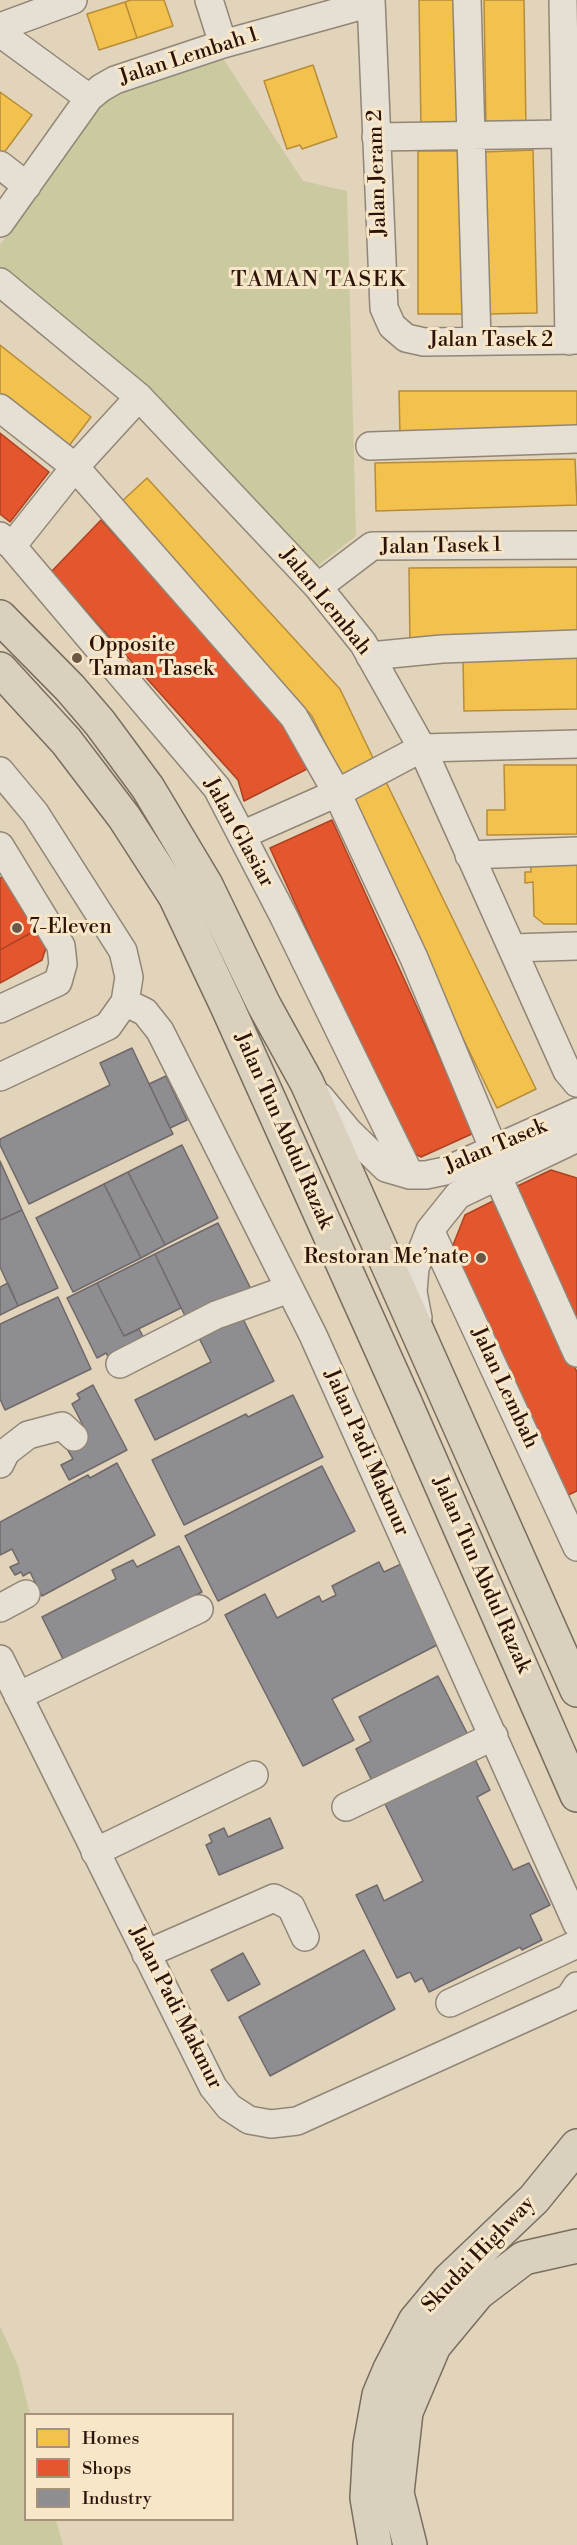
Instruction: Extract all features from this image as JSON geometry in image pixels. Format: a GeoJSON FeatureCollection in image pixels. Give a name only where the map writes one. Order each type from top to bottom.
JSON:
{"type":"FeatureCollection","features":[{"type":"Feature","properties":{"kind":"highway","name":"Jalan Tun Abdul Razak"},"geometry":{"type":"LineString","coordinates":[[0,617],[70,688],[100,723],[148,788],[206,885],[264,1005],[307,1083],[577,1690]]}},
{"type":"Feature","properties":{"kind":"highway","name":"Jalan Tun Abdul Razak"},"geometry":{"type":"LineString","coordinates":[[0,669],[66,741],[124,817],[175,896],[400,1390],[577,1795]]}},
{"type":"Feature","properties":{"kind":"highway"},"geometry":{"type":"LineString","coordinates":[[517,1558],[577,1648]]}},
{"type":"Feature","properties":{"kind":"highway","name":"Skudai Highway"},"geometry":{"type":"LineString","coordinates":[[375,2545],[367,2498],[368,2462],[380,2395],[390,2368],[416,2321],[449,2280],[534,2199],[577,2146]]}},
{"type":"Feature","properties":{"kind":"highway"},"geometry":{"type":"LineString","coordinates":[[410,2545],[397,2493],[406,2412],[434,2346],[478,2293],[524,2258],[577,2246]]}},
{"type":"Feature","properties":{"kind":"street"},"geometry":{"type":"LineString","coordinates":[[0,27],[73,0]]}},
{"type":"Feature","properties":{"kind":"street"},"geometry":{"type":"LineString","coordinates":[[209,0],[223,44]]}},
{"type":"Feature","properties":{"kind":"street"},"geometry":{"type":"LineString","coordinates":[[468,0],[477,341]]}},
{"type":"Feature","properties":{"kind":"street"},"geometry":{"type":"LineString","coordinates":[[563,0],[570,32],[565,134],[573,341]]}},
{"type":"Feature","properties":{"kind":"street","name":"Jalan Lembah 1"},"geometry":{"type":"LineString","coordinates":[[0,223],[89,98],[115,80],[223,44],[371,1]]}},
{"type":"Feature","properties":{"kind":"street","name":"Jalan Jeram 2"},"geometry":{"type":"LineString","coordinates":[[371,1],[384,308],[392,326],[406,338]]}},
{"type":"Feature","properties":{"kind":"street"},"geometry":{"type":"LineString","coordinates":[[0,33],[89,98]]}},
{"type":"Feature","properties":{"kind":"street"},"geometry":{"type":"LineString","coordinates":[[376,137],[565,134]]}},
{"type":"Feature","properties":{"kind":"street"},"geometry":{"type":"LineString","coordinates":[[0,165],[27,186]]}},
{"type":"Feature","properties":{"kind":"street","name":"Jalan Lembah"},"geometry":{"type":"LineString","coordinates":[[0,282],[139,397],[318,588],[363,643],[422,748],[572,1077],[576,1123]]}},
{"type":"Feature","properties":{"kind":"street","name":"Jalan Tasek 2"},"geometry":{"type":"LineString","coordinates":[[406,338],[424,342],[573,341]]}},
{"type":"Feature","properties":{"kind":"street"},"geometry":{"type":"LineString","coordinates":[[6,541],[139,397]]}},
{"type":"Feature","properties":{"kind":"street"},"geometry":{"type":"LineString","coordinates":[[0,408],[75,467],[294,717],[337,793],[414,958],[495,1163],[577,1353]]}},
{"type":"Feature","properties":{"kind":"street"},"geometry":{"type":"LineString","coordinates":[[370,446],[577,439]]}},
{"type":"Feature","properties":{"kind":"street","name":"Jalan Glasiar"},"geometry":{"type":"LineString","coordinates":[[6,541],[217,788],[284,915],[410,1175]]}},
{"type":"Feature","properties":{"kind":"street","name":"Jalan Tasek 1"},"geometry":{"type":"LineString","coordinates":[[318,588],[372,546],[577,545]]}},
{"type":"Feature","properties":{"kind":"street"},"geometry":{"type":"LineString","coordinates":[[370,656],[442,649],[577,644]]}},
{"type":"Feature","properties":{"kind":"street"},"geometry":{"type":"LineString","coordinates":[[242,835],[337,793],[422,748],[577,744]]}},
{"type":"Feature","properties":{"kind":"street"},"geometry":{"type":"LineString","coordinates":[[0,771],[35,813],[123,951],[129,977],[125,1002],[108,1026],[0,1077]]}},
{"type":"Feature","properties":{"kind":"street"},"geometry":{"type":"LineString","coordinates":[[0,846],[61,946],[63,963],[58,982],[0,1009]]}},
{"type":"Feature","properties":{"kind":"street"},"geometry":{"type":"LineString","coordinates":[[469,855],[577,851]]}},
{"type":"Feature","properties":{"kind":"street"},"geometry":{"type":"LineString","coordinates":[[512,948],[577,946]]}},
{"type":"Feature","properties":{"kind":"street","name":"Jalan Padi Makmur"},"geometry":{"type":"LineString","coordinates":[[125,1002],[145,1012],[160,1031],[313,1335],[577,1924]]}},
{"type":"Feature","properties":{"kind":"street","name":"Jalan Tasek"},"geometry":{"type":"LineString","coordinates":[[307,1083],[349,1132],[386,1168],[410,1175],[426,1175],[495,1163]]}},
{"type":"Feature","properties":{"kind":"street","name":"Jalan Tasek"},"geometry":{"type":"LineString","coordinates":[[422,1340],[414,1292],[415,1268],[430,1230],[458,1195],[495,1163],[576,1123]]}},
{"type":"Feature","properties":{"kind":"street","name":"Jalan Lembah"},"geometry":{"type":"LineString","coordinates":[[430,1230],[568,1504],[577,1547]]}},
{"type":"Feature","properties":{"kind":"street"},"geometry":{"type":"LineString","coordinates":[[120,1364],[216,1315],[289,1289]]}},
{"type":"Feature","properties":{"kind":"street"},"geometry":{"type":"LineString","coordinates":[[0,1464],[6,1452],[28,1435],[62,1426],[74,1437]]}},
{"type":"Feature","properties":{"kind":"street"},"geometry":{"type":"LineString","coordinates":[[0,1608],[26,1594]]}},
{"type":"Feature","properties":{"kind":"street"},"geometry":{"type":"LineString","coordinates":[[18,1696],[199,1609]]}},
{"type":"Feature","properties":{"kind":"street","name":"Jalan Padi Makmur"},"geometry":{"type":"LineString","coordinates":[[0,1659],[213,2087],[229,2107],[249,2120],[271,2124],[297,2121],[569,1998],[577,1986]]}},
{"type":"Feature","properties":{"kind":"street"},"geometry":{"type":"LineString","coordinates":[[346,1807],[494,1736]]}},
{"type":"Feature","properties":{"kind":"street"},"geometry":{"type":"LineString","coordinates":[[95,1852],[254,1775]]}},
{"type":"Feature","properties":{"kind":"street"},"geometry":{"type":"LineString","coordinates":[[146,1954],[274,1898],[291,1907],[305,1937]]}},
{"type":"Feature","properties":{"kind":"street"},"geometry":{"type":"LineString","coordinates":[[450,2003],[577,1944]]}},
{"type":"Feature","properties":{"kind":"shaded area"},"geometry":{"type":"Polygon","coordinates":[[[222,57],[303,181],[347,191],[356,536],[315,568],[154,391],[0,266],[0,245],[99,99],[222,57]]]}},
{"type":"Feature","properties":{"kind":"shaded area"},"geometry":{"type":"Polygon","coordinates":[[[0,2326],[18,2366],[30,2413],[24,2413],[24,2521],[56,2521],[63,2545],[0,2545],[0,2326]]]}},
{"type":"Feature","properties":{"kind":"building: Homes"},"geometry":{"type":"Polygon","coordinates":[[[164,0],[173,26],[137,38],[125,2],[164,0]]]}},
{"type":"Feature","properties":{"kind":"building: Homes"},"geometry":{"type":"Polygon","coordinates":[[[419,0],[457,0],[459,129],[421,130],[419,0]]]}},
{"type":"Feature","properties":{"kind":"building: Homes"},"geometry":{"type":"Polygon","coordinates":[[[484,0],[524,0],[526,128],[486,128],[484,0]]]}},
{"type":"Feature","properties":{"kind":"building: Homes"},"geometry":{"type":"Polygon","coordinates":[[[125,2],[137,38],[99,50],[87,14],[125,2]]]}},
{"type":"Feature","properties":{"kind":"building: Homes"},"geometry":{"type":"Polygon","coordinates":[[[313,65],[337,137],[302,149],[300,145],[287,149],[264,81],[313,65]]]}},
{"type":"Feature","properties":{"kind":"building: Homes"},"geometry":{"type":"Polygon","coordinates":[[[0,92],[32,115],[3,154],[0,152],[0,92]]]}},
{"type":"Feature","properties":{"kind":"building: Homes"},"geometry":{"type":"Polygon","coordinates":[[[533,150],[537,313],[488,314],[484,152],[533,150]]]}},
{"type":"Feature","properties":{"kind":"building: Homes"},"geometry":{"type":"Polygon","coordinates":[[[418,151],[465,151],[464,314],[418,314],[418,151]]]}},
{"type":"Feature","properties":{"kind":"building: Homes"},"geometry":{"type":"Polygon","coordinates":[[[0,345],[91,417],[62,455],[0,405],[0,345]]]}},
{"type":"Feature","properties":{"kind":"building: Homes"},"geometry":{"type":"Polygon","coordinates":[[[399,391],[577,391],[577,434],[400,435],[399,391]]]}},
{"type":"Feature","properties":{"kind":"building: Homes"},"geometry":{"type":"Polygon","coordinates":[[[575,459],[577,505],[376,511],[375,463],[575,459]]]}},
{"type":"Feature","properties":{"kind":"building: Homes"},"geometry":{"type":"Polygon","coordinates":[[[147,478],[340,689],[374,760],[341,776],[312,716],[119,504],[147,478]]]}},
{"type":"Feature","properties":{"kind":"building: Homes"},"geometry":{"type":"Polygon","coordinates":[[[577,567],[577,635],[410,649],[409,568],[577,567]]]}},
{"type":"Feature","properties":{"kind":"building: Homes"},"geometry":{"type":"Polygon","coordinates":[[[577,658],[577,709],[464,711],[463,660],[577,658]]]}},
{"type":"Feature","properties":{"kind":"building: Homes"},"geometry":{"type":"Polygon","coordinates":[[[504,765],[577,765],[577,834],[487,835],[487,810],[505,810],[504,765]]]}},
{"type":"Feature","properties":{"kind":"building: Homes"},"geometry":{"type":"Polygon","coordinates":[[[386,782],[536,1089],[497,1108],[347,801],[386,782]]]}},
{"type":"Feature","properties":{"kind":"building: Homes"},"geometry":{"type":"Polygon","coordinates":[[[577,861],[577,924],[544,924],[534,916],[533,882],[525,883],[525,872],[531,872],[531,862],[577,861]]]}},
{"type":"Feature","properties":{"kind":"building: Shops"},"geometry":{"type":"Polygon","coordinates":[[[0,433],[49,472],[10,522],[0,514],[0,433]]]}},
{"type":"Feature","properties":{"kind":"building: Shops"},"geometry":{"type":"Polygon","coordinates":[[[101,520],[285,720],[307,769],[244,801],[238,780],[51,572],[101,520]]]}},
{"type":"Feature","properties":{"kind":"building: Shops"},"geometry":{"type":"Polygon","coordinates":[[[332,820],[474,1133],[421,1157],[406,1149],[270,848],[332,820]]]}},
{"type":"Feature","properties":{"kind":"building: Shops"},"geometry":{"type":"Polygon","coordinates":[[[6,875],[36,930],[0,950],[0,878],[6,875]]]}},
{"type":"Feature","properties":{"kind":"building: Shops"},"geometry":{"type":"Polygon","coordinates":[[[36,930],[46,948],[42,960],[0,983],[0,950],[36,930]]]}},
{"type":"Feature","properties":{"kind":"building: Shops"},"geometry":{"type":"Polygon","coordinates":[[[551,1170],[577,1178],[577,1347],[505,1192],[551,1170]]]}},
{"type":"Feature","properties":{"kind":"building: Shops"},"geometry":{"type":"Polygon","coordinates":[[[495,1200],[577,1372],[577,1491],[564,1497],[449,1255],[465,1215],[495,1200]]]}},
{"type":"Feature","properties":{"kind":"building: Industry"},"geometry":{"type":"Polygon","coordinates":[[[132,1048],[173,1134],[29,1204],[0,1145],[0,1139],[110,1085],[100,1063],[132,1048]]]}},
{"type":"Feature","properties":{"kind":"building: Industry"},"geometry":{"type":"Polygon","coordinates":[[[166,1076],[187,1120],[170,1128],[149,1084],[166,1076]]]}},
{"type":"Feature","properties":{"kind":"building: Industry"},"geometry":{"type":"Polygon","coordinates":[[[182,1145],[218,1218],[165,1245],[128,1172],[182,1145]]]}},
{"type":"Feature","properties":{"kind":"building: Industry"},"geometry":{"type":"Polygon","coordinates":[[[0,1161],[22,1210],[0,1220],[0,1161]]]}},
{"type":"Feature","properties":{"kind":"building: Industry"},"geometry":{"type":"Polygon","coordinates":[[[128,1172],[165,1245],[141,1258],[104,1184],[128,1172]]]}},
{"type":"Feature","properties":{"kind":"building: Industry"},"geometry":{"type":"Polygon","coordinates":[[[104,1184],[141,1258],[73,1292],[36,1218],[104,1184]]]}},
{"type":"Feature","properties":{"kind":"building: Industry"},"geometry":{"type":"Polygon","coordinates":[[[22,1210],[58,1288],[18,1306],[0,1267],[0,1220],[22,1210]]]}},
{"type":"Feature","properties":{"kind":"building: Industry"},"geometry":{"type":"Polygon","coordinates":[[[218,1223],[252,1291],[188,1322],[155,1254],[218,1223]]]}},
{"type":"Feature","properties":{"kind":"building: Industry"},"geometry":{"type":"Polygon","coordinates":[[[155,1254],[181,1308],[124,1336],[97,1283],[155,1254]]]}},
{"type":"Feature","properties":{"kind":"building: Industry"},"geometry":{"type":"Polygon","coordinates":[[[8,1283],[18,1306],[0,1315],[0,1287],[8,1283]]]}},
{"type":"Feature","properties":{"kind":"building: Industry"},"geometry":{"type":"Polygon","coordinates":[[[97,1283],[124,1336],[139,1329],[148,1346],[112,1364],[106,1353],[97,1358],[67,1298],[97,1283]]]}},
{"type":"Feature","properties":{"kind":"building: Industry"},"geometry":{"type":"Polygon","coordinates":[[[58,1297],[91,1369],[5,1410],[0,1399],[0,1324],[58,1297]]]}},
{"type":"Feature","properties":{"kind":"building: Industry"},"geometry":{"type":"Polygon","coordinates":[[[242,1317],[274,1381],[155,1440],[135,1400],[211,1362],[199,1338],[242,1317]]]}},
{"type":"Feature","properties":{"kind":"building: Industry"},"geometry":{"type":"Polygon","coordinates":[[[93,1385],[127,1450],[69,1480],[61,1465],[73,1459],[66,1447],[88,1435],[72,1404],[80,1399],[77,1394],[93,1385]]]}},
{"type":"Feature","properties":{"kind":"building: Industry"},"geometry":{"type":"Polygon","coordinates":[[[293,1395],[323,1457],[184,1525],[152,1460],[246,1414],[248,1417],[293,1395]]]}},
{"type":"Feature","properties":{"kind":"building: Industry"},"geometry":{"type":"Polygon","coordinates":[[[117,1463],[155,1535],[42,1596],[30,1572],[23,1576],[21,1572],[15,1575],[10,1567],[19,1563],[12,1549],[0,1555],[0,1522],[88,1475],[90,1478],[117,1463]]]}},
{"type":"Feature","properties":{"kind":"building: Industry"},"geometry":{"type":"Polygon","coordinates":[[[322,1466],[355,1531],[218,1601],[185,1536],[322,1466]]]}},
{"type":"Feature","properties":{"kind":"building: Industry"},"geometry":{"type":"Polygon","coordinates":[[[179,1546],[202,1592],[65,1663],[42,1617],[116,1579],[112,1570],[133,1560],[137,1567],[179,1546]]]}},
{"type":"Feature","properties":{"kind":"building: Industry"},"geometry":{"type":"Polygon","coordinates":[[[379,1562],[384,1572],[401,1564],[441,1643],[332,1699],[354,1740],[303,1766],[225,1615],[265,1594],[277,1618],[319,1596],[322,1602],[336,1595],[332,1586],[379,1562]]]}},
{"type":"Feature","properties":{"kind":"building: Industry"},"geometry":{"type":"Polygon","coordinates":[[[438,1676],[470,1739],[373,1783],[356,1749],[371,1741],[359,1717],[438,1676]]]}},
{"type":"Feature","properties":{"kind":"building: Industry"},"geometry":{"type":"Polygon","coordinates":[[[472,1753],[490,1790],[477,1797],[513,1870],[529,1863],[550,1905],[530,1915],[542,1940],[522,1950],[520,1947],[429,1992],[422,1978],[415,1982],[410,1972],[397,1978],[356,1895],[377,1885],[384,1901],[423,1881],[382,1798],[472,1753]]]}},
{"type":"Feature","properties":{"kind":"building: Industry"},"geometry":{"type":"Polygon","coordinates":[[[270,1818],[283,1848],[219,1875],[206,1845],[212,1842],[209,1835],[224,1828],[228,1837],[270,1818]]]}},
{"type":"Feature","properties":{"kind":"building: Industry"},"geometry":{"type":"Polygon","coordinates":[[[364,1950],[395,2009],[270,2076],[239,2017],[364,1950]]]}},
{"type":"Feature","properties":{"kind":"building: Industry"},"geometry":{"type":"Polygon","coordinates":[[[243,1953],[260,1984],[228,2001],[211,1970],[243,1953]]]}},
{"type":"Feature","properties":{"kind":"place","name":"Opposite Taman Tasek"},"geometry":{"type":"Point","coordinates":[77,658]}},
{"type":"Feature","properties":{"kind":"place","name":"7-Eleven"},"geometry":{"type":"Point","coordinates":[17,928]}},
{"type":"Feature","properties":{"kind":"place","name":"Restoran Me’nate"},"geometry":{"type":"Point","coordinates":[481,1258]}},
{"type":"Feature","properties":{"kind":"district","name":"TAMAN TASEK"},"geometry":{"type":"Point","coordinates":[319,281]}}]}
